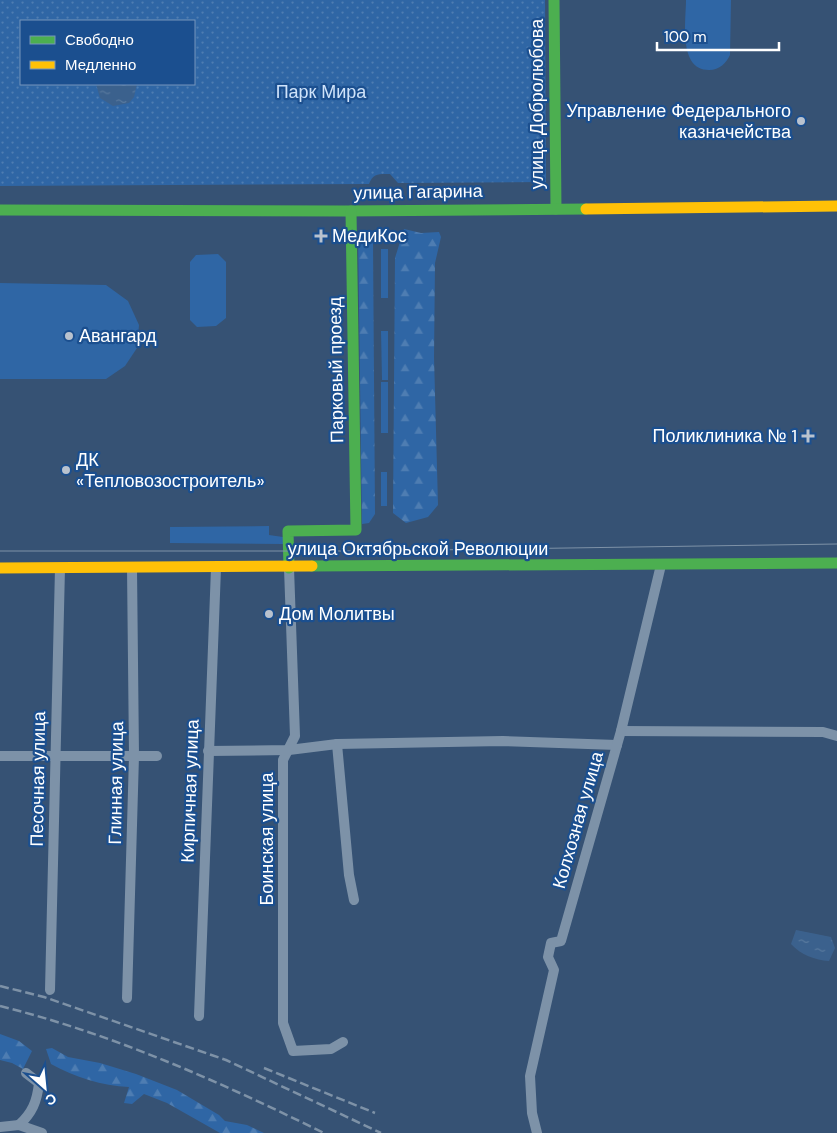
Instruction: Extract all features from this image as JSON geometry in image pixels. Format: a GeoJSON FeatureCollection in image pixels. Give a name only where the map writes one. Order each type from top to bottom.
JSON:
{"type":"FeatureCollection","features":[{"type":"Feature","properties":{"kind":"street","name":"улица Добролюбова"},"geometry":{"type":"LineString","coordinates":[[554,0],[556,209]]}},
{"type":"Feature","properties":{"kind":"street","name":"улица Гагарина"},"geometry":{"type":"LineString","coordinates":[[0,210],[351,211],[837,206]]}},
{"type":"Feature","properties":{"kind":"street","name":"Парковый проезд"},"geometry":{"type":"LineString","coordinates":[[289,568],[288,531],[356,530],[351,211]]}},
{"type":"Feature","properties":{"kind":"street","name":"улица Октябрьской Революции"},"geometry":{"type":"LineString","coordinates":[[0,568],[289,568],[837,563]]}},
{"type":"Feature","properties":{"kind":"street","name":"Колхозная улица"},"geometry":{"type":"LineString","coordinates":[[537,1133],[532,1113],[530,1076],[554,970],[548,957],[551,943],[561,941],[621,731],[660,564]]}},
{"type":"Feature","properties":{"kind":"street","name":"Песочная улица"},"geometry":{"type":"LineString","coordinates":[[50,990],[54,757],[60,568]]}},
{"type":"Feature","properties":{"kind":"street","name":"Глинная улица"},"geometry":{"type":"LineString","coordinates":[[127,998],[134,756],[132,568]]}},
{"type":"Feature","properties":{"kind":"street","name":"Кирпичная улица"},"geometry":{"type":"LineString","coordinates":[[200,1016],[216,568]]}},
{"type":"Feature","properties":{"kind":"street","name":"Боинская улица"},"geometry":{"type":"LineString","coordinates":[[289,568],[294,736],[283,760],[283,1023],[293,1052],[331,1049],[343,1042]]}},
{"type":"Feature","properties":{"kind":"street"},"geometry":{"type":"LineString","coordinates":[[621,731],[823,732],[837,736]]}},
{"type":"Feature","properties":{"kind":"street"},"geometry":{"type":"LineString","coordinates":[[208,751],[289,750],[337,744],[503,741],[617,745]]}},
{"type":"Feature","properties":{"kind":"street"},"geometry":{"type":"LineString","coordinates":[[337,744],[354,900]]}},
{"type":"Feature","properties":{"kind":"street"},"geometry":{"type":"LineString","coordinates":[[0,756],[158,756]]}},
{"type":"Feature","properties":{"kind":"street"},"geometry":{"type":"LineString","coordinates":[[19,1126],[35,1106],[38,1094],[39,1083],[26,1073]]}},
{"type":"Feature","properties":{"kind":"street"},"geometry":{"type":"LineString","coordinates":[[0,1127],[19,1126],[42,1133]]}},
{"type":"Feature","properties":{"kind":"green space","name":"Парк Мира"},"geometry":{"type":"Polygon","coordinates":[[[0,0],[545,0],[546,182],[398,183],[390,174],[380,174],[375,176],[369,184],[0,186],[0,0]]]}},
{"type":"Feature","properties":{"kind":"green space"},"geometry":{"type":"Polygon","coordinates":[[[686,0],[731,0],[730,55],[724,63],[713,70],[699,68],[692,62],[688,53],[685,31],[686,0]]]}},
{"type":"Feature","properties":{"kind":"green space"},"geometry":{"type":"Polygon","coordinates":[[[404,229],[421,233],[439,232],[441,237],[435,263],[434,357],[438,505],[428,517],[406,523],[393,513],[395,258],[404,229]]]}},
{"type":"Feature","properties":{"kind":"green space"},"geometry":{"type":"Polygon","coordinates":[[[366,230],[371,236],[373,243],[375,514],[369,523],[362,524],[358,233],[366,230]]]}},
{"type":"Feature","properties":{"kind":"green space"},"geometry":{"type":"Polygon","coordinates":[[[381,249],[388,249],[388,298],[381,298],[381,249]]]}},
{"type":"Feature","properties":{"kind":"green space"},"geometry":{"type":"Polygon","coordinates":[[[218,254],[226,262],[226,318],[216,326],[197,327],[190,320],[190,262],[196,255],[218,254]]]}},
{"type":"Feature","properties":{"kind":"green space","name":"Авангард"},"geometry":{"type":"Polygon","coordinates":[[[0,283],[106,285],[128,301],[139,325],[137,348],[125,366],[106,379],[0,379],[0,283]]]}},
{"type":"Feature","properties":{"kind":"green space"},"geometry":{"type":"Polygon","coordinates":[[[381,331],[388,331],[388,380],[382,380],[381,331]]]}},
{"type":"Feature","properties":{"kind":"green space"},"geometry":{"type":"Polygon","coordinates":[[[381,382],[388,382],[388,433],[381,433],[381,382]]]}},
{"type":"Feature","properties":{"kind":"green space"},"geometry":{"type":"Polygon","coordinates":[[[381,472],[387,472],[387,506],[381,506],[381,472]]]}},
{"type":"Feature","properties":{"kind":"green space"},"geometry":{"type":"Polygon","coordinates":[[[269,526],[269,535],[283,537],[283,544],[170,543],[170,527],[269,526]]]}},
{"type":"Feature","properties":{"kind":"green space"},"geometry":{"type":"Polygon","coordinates":[[[0,1034],[19,1041],[32,1051],[23,1069],[12,1063],[0,1060],[0,1034]]]}},
{"type":"Feature","properties":{"kind":"green space"},"geometry":{"type":"Polygon","coordinates":[[[52,1048],[68,1057],[100,1063],[136,1074],[177,1090],[219,1115],[225,1121],[247,1125],[264,1133],[220,1133],[167,1103],[144,1094],[132,1104],[124,1103],[129,1087],[99,1083],[60,1069],[51,1064],[46,1049],[52,1048]]]}},
{"type":"Feature","properties":{"kind":"water"},"geometry":{"type":"Polygon","coordinates":[[[96,85],[137,85],[134,97],[129,103],[113,106],[100,98],[96,85]]]}},
{"type":"Feature","properties":{"kind":"water"},"geometry":{"type":"Polygon","coordinates":[[[796,930],[831,937],[835,948],[829,961],[808,956],[795,948],[791,944],[796,930]]]}},
{"type":"Feature","properties":{"kind":"tram line"},"geometry":{"type":"LineString","coordinates":[[0,551],[365,551],[837,544]]}},
{"type":"Feature","properties":{"kind":"railway"},"geometry":{"type":"LineString","coordinates":[[0,986],[44,997],[226,1060],[381,1133]]}},
{"type":"Feature","properties":{"kind":"railway"},"geometry":{"type":"LineString","coordinates":[[0,1006],[84,1030],[125,1045],[206,1078],[324,1133]]}},
{"type":"Feature","properties":{"kind":"railway"},"geometry":{"type":"LineString","coordinates":[[264,1068],[375,1113]]}},
{"type":"Feature","properties":{"kind":"traffic: fast"},"geometry":{"type":"LineString","coordinates":[[554,0],[556,209]]}},
{"type":"Feature","properties":{"kind":"traffic: fast"},"geometry":{"type":"LineString","coordinates":[[0,210],[345,211],[586,209]]}},
{"type":"Feature","properties":{"kind":"traffic: fast"},"geometry":{"type":"LineString","coordinates":[[289,568],[288,531],[356,530],[351,211]]}},
{"type":"Feature","properties":{"kind":"traffic: fast"},"geometry":{"type":"LineString","coordinates":[[312,566],[837,563]]}},
{"type":"Feature","properties":{"kind":"traffic: slow"},"geometry":{"type":"LineString","coordinates":[[586,209],[837,206]]}},
{"type":"Feature","properties":{"kind":"traffic: slow"},"geometry":{"type":"LineString","coordinates":[[0,568],[312,566]]}},
{"type":"Feature","properties":{"kind":"place","name":"Управление Федерального казначейства"},"geometry":{"type":"Point","coordinates":[801,121]}},
{"type":"Feature","properties":{"kind":"place","name":"МедиКос"},"geometry":{"type":"Point","coordinates":[321,236]}},
{"type":"Feature","properties":{"kind":"place","name":"Авангард"},"geometry":{"type":"Point","coordinates":[69,336]}},
{"type":"Feature","properties":{"kind":"place","name":"Поликлиника № 1"},"geometry":{"type":"Point","coordinates":[808,436]}},
{"type":"Feature","properties":{"kind":"place","name":"ДК «Тепловозостроитель»"},"geometry":{"type":"Point","coordinates":[66,470]}},
{"type":"Feature","properties":{"kind":"place","name":"Дом Молитвы"},"geometry":{"type":"Point","coordinates":[269,614]}}]}
